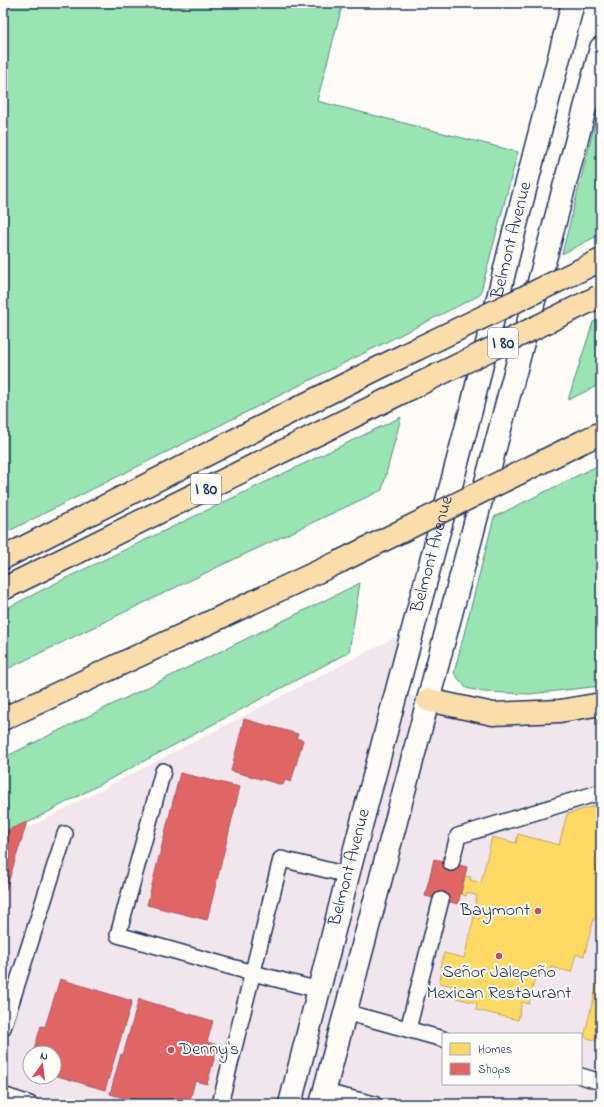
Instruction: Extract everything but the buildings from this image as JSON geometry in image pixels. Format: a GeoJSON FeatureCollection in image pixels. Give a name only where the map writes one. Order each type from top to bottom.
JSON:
{"type":"FeatureCollection","features":[{"type":"Feature","properties":{"kind":"highway"},"geometry":{"type":"LineString","coordinates":[[3,558],[306,404],[601,260]]}},
{"type":"Feature","properties":{"kind":"highway","name":"I 80"},"geometry":{"type":"LineString","coordinates":[[3,589],[599,296]]}},
{"type":"Feature","properties":{"kind":"highway"},"geometry":{"type":"LineString","coordinates":[[3,719],[341,561],[592,437]]}},
{"type":"Feature","properties":{"kind":"highway"},"geometry":{"type":"LineString","coordinates":[[428,700],[493,714],[560,711],[601,704]]}},
{"type":"Feature","properties":{"kind":"main road","name":"Belmont Avenue"},"geometry":{"type":"LineString","coordinates":[[290,1104],[395,692],[471,410],[509,252],[573,3]]}},
{"type":"Feature","properties":{"kind":"main road","name":"Belmont Avenue"},"geometry":{"type":"LineString","coordinates":[[323,1098],[601,48]]}},
{"type":"Feature","properties":{"kind":"main road"},"geometry":{"type":"LineString","coordinates":[[395,692],[428,700]]}},
{"type":"Feature","properties":{"kind":"lane"},"geometry":{"type":"LineString","coordinates":[[163,770],[118,934],[253,973],[319,990]]}},
{"type":"Feature","properties":{"kind":"lane"},"geometry":{"type":"LineString","coordinates":[[451,863],[458,836],[601,792]]}},
{"type":"Feature","properties":{"kind":"lane"},"geometry":{"type":"LineString","coordinates":[[3,1028],[65,834]]}},
{"type":"Feature","properties":{"kind":"lane"},"geometry":{"type":"LineString","coordinates":[[220,1104],[281,859],[348,875]]}},
{"type":"Feature","properties":{"kind":"lane"},"geometry":{"type":"LineString","coordinates":[[408,1029],[441,900]]}},
{"type":"Feature","properties":{"kind":"lane"},"geometry":{"type":"LineString","coordinates":[[345,1012],[442,1039]]}},
{"type":"Feature","properties":{"kind":"lane"},"geometry":{"type":"LineString","coordinates":[[582,1076],[601,1082]]}},
{"type":"Feature","properties":{"kind":"lane"},"geometry":{"type":"LineString","coordinates":[[3,1095],[30,1104]]}},
{"type":"Feature","properties":{"kind":"lane"},"geometry":{"type":"LineString","coordinates":[[323,1098],[374,1104]]}},
{"type":"Feature","properties":{"kind":"shaded area"},"geometry":{"type":"Polygon","coordinates":[[[413,628],[396,692],[493,714],[601,704],[601,1104],[3,1104],[3,841],[413,628]]]}},
{"type":"Feature","properties":{"kind":"green space"},"geometry":{"type":"Polygon","coordinates":[[[3,3],[343,3],[317,101],[518,152],[480,295],[3,534],[3,3]]]}},
{"type":"Feature","properties":{"kind":"green space"},"geometry":{"type":"Polygon","coordinates":[[[601,99],[601,234],[562,254],[601,99]]]}},
{"type":"Feature","properties":{"kind":"green space"},"geometry":{"type":"Polygon","coordinates":[[[601,319],[601,384],[568,400],[593,322],[601,319]]]}},
{"type":"Feature","properties":{"kind":"green space"},"geometry":{"type":"Polygon","coordinates":[[[401,417],[382,490],[224,564],[3,671],[3,610],[64,579],[401,417]]]}},
{"type":"Feature","properties":{"kind":"green space"},"geometry":{"type":"Polygon","coordinates":[[[601,464],[601,686],[530,694],[484,692],[466,688],[454,673],[494,517],[601,464]]]}},
{"type":"Feature","properties":{"kind":"green space"},"geometry":{"type":"Polygon","coordinates":[[[360,583],[349,652],[3,836],[3,758],[360,583]]]}},
{"type":"Feature","properties":{"kind":"place","name":"Baymont"},"geometry":{"type":"Point","coordinates":[538,911]}},
{"type":"Feature","properties":{"kind":"place","name":"Señor Jalepeño Mexican Restaurant"},"geometry":{"type":"Point","coordinates":[499,956]}},
{"type":"Feature","properties":{"kind":"place","name":"Denny's"},"geometry":{"type":"Point","coordinates":[171,1050]}}]}
